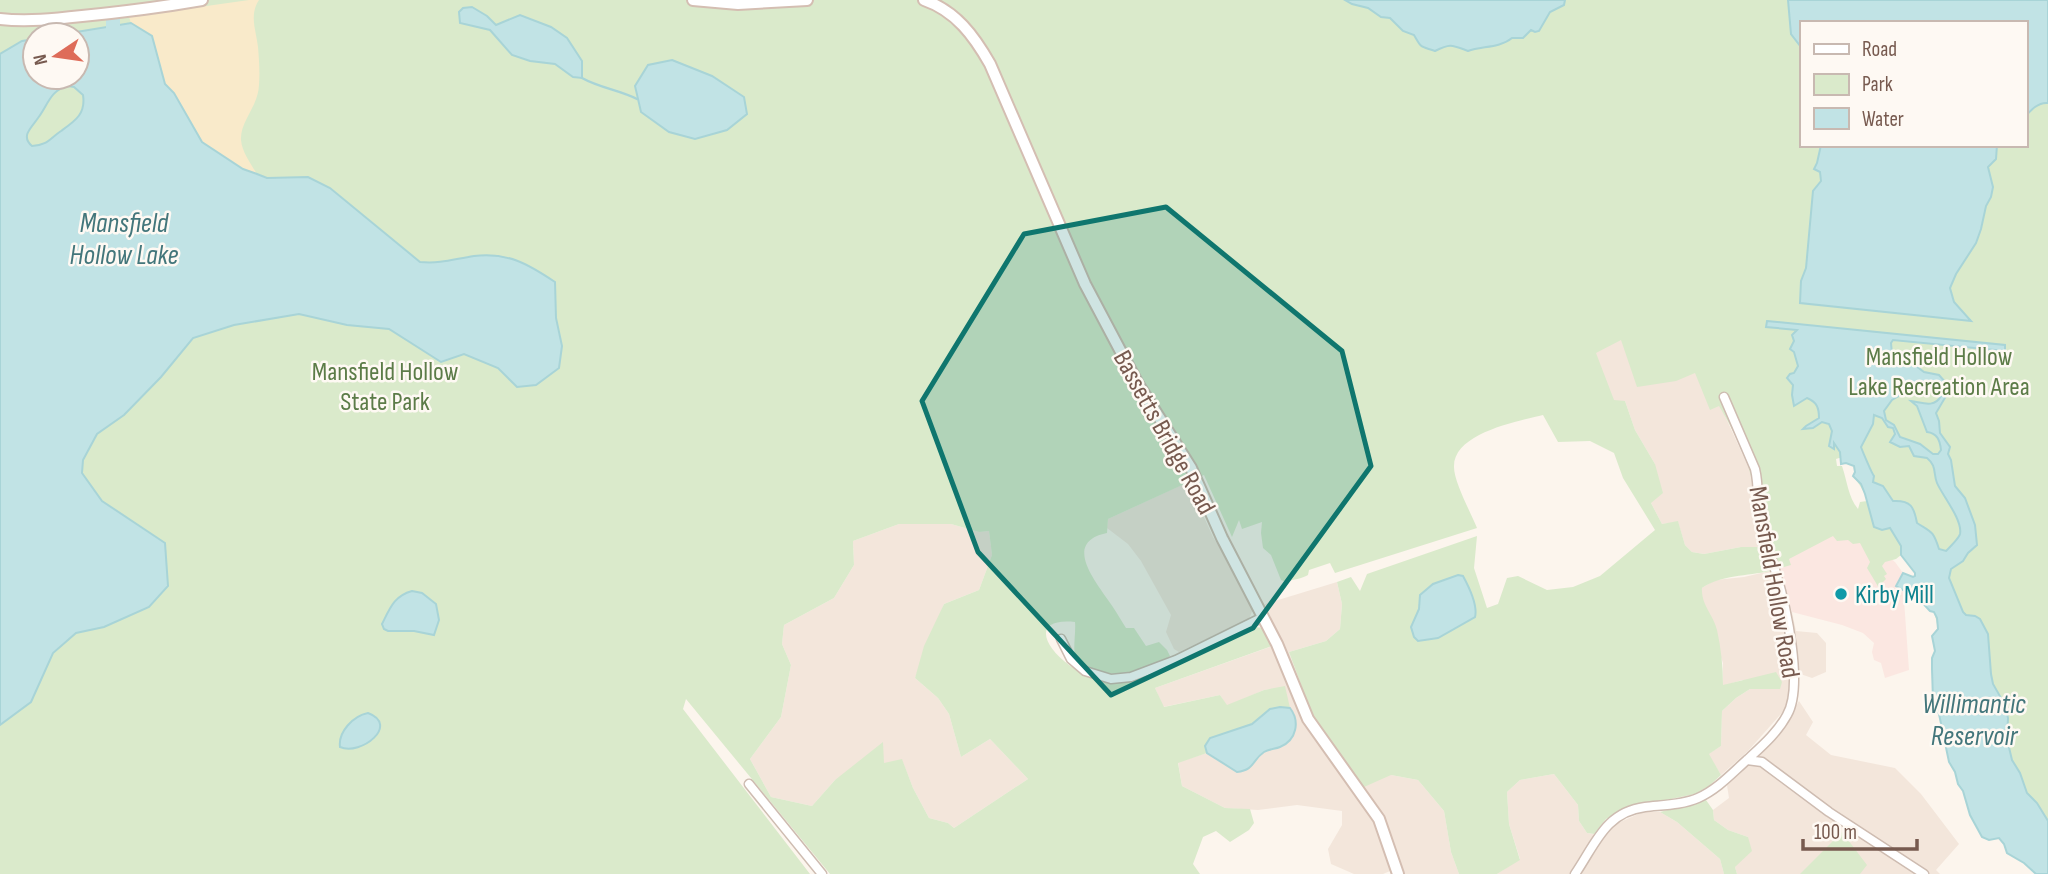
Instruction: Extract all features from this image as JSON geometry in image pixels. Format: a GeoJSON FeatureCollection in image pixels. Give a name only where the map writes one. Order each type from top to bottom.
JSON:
{"type":"FeatureCollection","features":[{"type":"Feature","properties":{"kind":"street"},"geometry":{"type":"LineString","coordinates":[[0,19],[21,21],[102,14],[202,0]]}},
{"type":"Feature","properties":{"kind":"street"},"geometry":{"type":"LineString","coordinates":[[693,0],[738,4],[807,0]]}},
{"type":"Feature","properties":{"kind":"street","name":"Bassetts Bridge Road"},"geometry":{"type":"LineString","coordinates":[[924,0],[944,9],[980,45],[1085,284],[1126,362],[1191,468],[1222,538],[1285,663],[1308,719],[1379,819],[1398,874]]}},
{"type":"Feature","properties":{"kind":"street","name":"Mansfield Hollow Road"},"geometry":{"type":"LineString","coordinates":[[1575,874],[1600,833],[1614,820],[1637,808],[1696,799],[1717,787],[1761,747],[1789,713],[1795,678],[1782,595],[1759,522],[1755,472],[1724,397]]}},
{"type":"Feature","properties":{"kind":"street"},"geometry":{"type":"LineString","coordinates":[[1061,639],[1071,659],[1085,671],[1111,679],[1131,677],[1178,659],[1263,617]]}},
{"type":"Feature","properties":{"kind":"street"},"geometry":{"type":"LineString","coordinates":[[1761,747],[1762,762]]}},
{"type":"Feature","properties":{"kind":"street"},"geometry":{"type":"LineString","coordinates":[[1747,760],[1762,762],[1829,812],[1924,874]]}},
{"type":"Feature","properties":{"kind":"street"},"geometry":{"type":"LineString","coordinates":[[750,784],[822,874]]}},
{"type":"Feature","properties":{"kind":"highlighted area"},"geometry":{"type":"Polygon","coordinates":[[[1166,207],[1342,351],[1371,466],[1253,628],[1111,695],[978,552],[922,401],[1024,234],[1166,207]]]}},
{"type":"Feature","properties":{"kind":"shaded area"},"geometry":{"type":"Polygon","coordinates":[[[1687,332],[1750,471],[1754,521],[1761,547],[1741,547],[1704,554],[1692,552],[1685,545],[1678,522],[1662,524],[1651,503],[1655,464],[1635,430],[1625,401],[1614,401],[1570,343],[1687,332]]]}},
{"type":"Feature","properties":{"kind":"shaded area"},"geometry":{"type":"Polygon","coordinates":[[[1188,482],[1213,537],[1253,609],[1249,619],[1179,652],[1174,649],[1166,632],[1171,615],[1141,561],[1128,544],[1107,528],[1108,519],[1188,482]]]}},
{"type":"Feature","properties":{"kind":"shaded area"},"geometry":{"type":"Polygon","coordinates":[[[899,524],[951,524],[979,532],[989,531],[992,555],[979,590],[944,604],[915,678],[938,698],[949,714],[961,757],[990,739],[1028,779],[954,828],[948,823],[929,818],[902,760],[835,780],[812,806],[771,797],[750,759],[781,717],[791,665],[782,644],[784,625],[834,598],[854,565],[853,541],[899,524]]]}},
{"type":"Feature","properties":{"kind":"shaded area","name":"Kirby Mill"},"geometry":{"type":"Polygon","coordinates":[[[1832,530],[1883,552],[1903,573],[1896,586],[1908,593],[1904,600],[1909,670],[1885,678],[1881,663],[1874,660],[1874,643],[1863,633],[1792,612],[1772,552],[1832,530]]]}},
{"type":"Feature","properties":{"kind":"shaded area"},"geometry":{"type":"Polygon","coordinates":[[[1770,571],[1780,605],[1792,612],[1796,631],[1817,633],[1826,643],[1826,672],[1812,678],[1789,670],[1791,679],[1788,706],[1748,751],[1721,775],[1708,754],[1721,746],[1722,711],[1750,689],[1780,689],[1742,680],[1723,686],[1723,663],[1701,598],[1702,588],[1715,580],[1770,571]]]}},
{"type":"Feature","properties":{"kind":"shaded area"},"geometry":{"type":"Polygon","coordinates":[[[1337,582],[1342,604],[1340,629],[1326,641],[1289,652],[1308,704],[1322,733],[1391,775],[1418,780],[1444,811],[1451,852],[1459,874],[1405,874],[1402,866],[1383,874],[1354,874],[1331,864],[1328,849],[1342,825],[1342,811],[1297,805],[1258,810],[1225,808],[1182,786],[1178,762],[1207,753],[1205,746],[1210,738],[1252,724],[1286,707],[1285,687],[1264,690],[1227,706],[1220,695],[1163,707],[1155,688],[1281,643],[1265,604],[1337,582]]]}},
{"type":"Feature","properties":{"kind":"shaded area"},"geometry":{"type":"Polygon","coordinates":[[[1799,701],[1813,722],[1806,735],[1831,755],[1895,768],[1921,794],[1959,844],[1936,870],[1940,874],[1737,874],[1735,867],[1748,837],[1728,830],[1714,820],[1713,810],[1729,798],[1727,785],[1787,721],[1799,701]]]}},
{"type":"Feature","properties":{"kind":"shaded area"},"geometry":{"type":"Polygon","coordinates":[[[1554,774],[1578,805],[1579,821],[1587,833],[1603,836],[1618,823],[1643,812],[1660,812],[1677,822],[1720,859],[1724,874],[1497,874],[1520,859],[1509,824],[1507,792],[1520,780],[1554,774]]]}},
{"type":"Feature","properties":{"kind":"green space","name":"Mansfield Hollow State Park"},"geometry":{"type":"Polygon","coordinates":[[[0,0],[2048,0],[2048,874],[2036,874],[2007,853],[1999,838],[1989,840],[1982,837],[1970,815],[1963,791],[1949,762],[1933,698],[1932,658],[1935,651],[1932,636],[1938,630],[1934,611],[1925,590],[1907,562],[1901,555],[1882,566],[1887,574],[1879,586],[1902,596],[1898,597],[1886,590],[1885,595],[1882,593],[1867,568],[1870,562],[1860,543],[1837,541],[1833,536],[1789,559],[1791,565],[1777,565],[1764,522],[1763,491],[1753,493],[1746,459],[1719,406],[1710,410],[1695,373],[1676,381],[1637,387],[1621,340],[1596,353],[1614,400],[1625,401],[1635,430],[1655,464],[1663,493],[1651,503],[1662,524],[1678,521],[1685,545],[1692,552],[1704,554],[1741,547],[1761,547],[1770,571],[1726,578],[1702,588],[1703,599],[1717,630],[1723,685],[1776,672],[1782,682],[1780,689],[1750,689],[1722,711],[1721,746],[1709,754],[1721,775],[1709,786],[1695,794],[1632,807],[1606,819],[1594,834],[1587,833],[1579,821],[1578,805],[1554,774],[1520,780],[1507,792],[1509,824],[1520,860],[1497,874],[1459,874],[1451,852],[1444,811],[1418,780],[1391,775],[1364,787],[1322,733],[1289,652],[1326,641],[1340,629],[1342,604],[1337,582],[1351,577],[1360,591],[1367,574],[1477,536],[1474,568],[1487,608],[1498,604],[1507,578],[1518,576],[1547,590],[1573,587],[1600,576],[1655,530],[1623,478],[1614,453],[1590,441],[1558,442],[1543,415],[1489,430],[1464,445],[1457,455],[1454,467],[1457,481],[1477,528],[1335,573],[1330,563],[1309,570],[1308,575],[1303,577],[1286,582],[1281,580],[1271,555],[1263,548],[1262,522],[1242,529],[1239,520],[1232,537],[1204,475],[1108,519],[1107,533],[1087,544],[1084,553],[1090,572],[1126,628],[1134,628],[1146,646],[1159,642],[1170,656],[1133,673],[1099,671],[1084,665],[1075,655],[1075,622],[1055,623],[1047,630],[1048,641],[1056,654],[1089,676],[1109,682],[1129,682],[1146,678],[1254,627],[1264,628],[1272,646],[1155,688],[1164,707],[1220,695],[1227,705],[1264,690],[1285,686],[1290,708],[1278,708],[1249,725],[1210,738],[1205,746],[1207,753],[1178,763],[1182,786],[1225,808],[1250,809],[1254,823],[1249,830],[1230,842],[1216,831],[1203,837],[1193,864],[1200,874],[830,874],[686,699],[683,709],[810,874],[0,874],[0,0]],[[1840,458],[1836,459],[1837,466],[1842,466],[1850,494],[1858,509],[1860,502],[1867,501],[1853,476],[1854,466],[1841,464],[1840,458]],[[899,524],[853,541],[854,565],[834,598],[784,625],[782,644],[791,665],[781,717],[750,759],[771,797],[812,806],[835,780],[883,742],[884,763],[902,759],[929,818],[948,823],[954,828],[1028,779],[990,739],[961,757],[949,714],[938,698],[915,678],[924,646],[944,604],[979,590],[992,555],[989,531],[979,532],[951,524],[899,524]]]}},
{"type":"Feature","properties":{"kind":"green space"},"geometry":{"type":"Polygon","coordinates":[[[1706,800],[1713,810],[1714,820],[1728,830],[1748,837],[1752,851],[1735,867],[1737,874],[1724,874],[1720,859],[1677,822],[1660,812],[1706,800]]]}},
{"type":"Feature","properties":{"kind":"green space"},"geometry":{"type":"Polygon","coordinates":[[[1842,832],[1867,865],[1860,874],[1800,874],[1842,832]]]}},
{"type":"Feature","properties":{"kind":"sand"},"geometry":{"type":"Polygon","coordinates":[[[259,0],[254,17],[259,80],[256,100],[243,126],[241,140],[257,174],[243,169],[202,142],[174,93],[165,84],[152,36],[131,23],[129,17],[259,0]]]}},
{"type":"Feature","properties":{"kind":"water"},"geometry":{"type":"Polygon","coordinates":[[[1345,0],[1565,0],[1564,5],[1550,12],[1539,31],[1531,30],[1523,38],[1512,38],[1496,45],[1468,51],[1452,46],[1435,51],[1422,46],[1414,35],[1403,31],[1390,18],[1381,17],[1368,8],[1345,0]]]}},
{"type":"Feature","properties":{"kind":"water"},"geometry":{"type":"Polygon","coordinates":[[[1788,0],[2048,0],[2048,103],[2038,105],[2027,115],[2027,21],[1800,21],[1800,46],[1791,34],[1788,0]]]}},
{"type":"Feature","properties":{"kind":"water"},"geometry":{"type":"Polygon","coordinates":[[[472,7],[496,25],[520,15],[551,27],[567,38],[582,61],[582,78],[573,77],[555,64],[530,61],[512,55],[490,30],[460,23],[459,12],[463,8],[472,7]]]}},
{"type":"Feature","properties":{"kind":"water","name":"Mansfield Hollow Lake"},"geometry":{"type":"Polygon","coordinates":[[[131,23],[152,36],[165,84],[174,93],[202,142],[243,169],[267,178],[308,177],[330,188],[420,262],[441,262],[486,255],[507,258],[526,265],[555,282],[556,318],[562,346],[559,368],[536,385],[517,387],[498,368],[464,354],[441,362],[389,329],[347,325],[299,314],[234,325],[193,338],[161,377],[124,415],[97,434],[83,460],[82,473],[102,501],[165,543],[168,586],[149,607],[104,627],[76,633],[53,653],[31,702],[0,725],[0,54],[21,42],[21,91],[57,91],[27,135],[32,146],[42,144],[71,124],[81,112],[83,95],[78,91],[91,91],[91,30],[131,23]]]}},
{"type":"Feature","properties":{"kind":"water"},"geometry":{"type":"Polygon","coordinates":[[[672,60],[712,76],[744,97],[747,114],[727,130],[695,139],[669,132],[641,112],[635,86],[648,65],[672,60]]]}},
{"type":"Feature","properties":{"kind":"water"},"geometry":{"type":"Polygon","coordinates":[[[1821,147],[1997,147],[1996,159],[1988,167],[1993,187],[1981,229],[1950,288],[1954,302],[1971,321],[1800,303],[1813,191],[1821,181],[1820,172],[1814,169],[1821,147]]]}},
{"type":"Feature","properties":{"kind":"water","name":"Willimantic Reservoir"},"geometry":{"type":"Polygon","coordinates":[[[1767,321],[2005,345],[2005,351],[1893,340],[1891,343],[1892,354],[1908,360],[1924,372],[1939,375],[1949,391],[1936,413],[1940,433],[1950,447],[1948,454],[1955,486],[1965,498],[1975,525],[1977,545],[1963,561],[1951,569],[1949,578],[1963,612],[1980,619],[1988,634],[1991,674],[1993,684],[2005,705],[2008,718],[2007,739],[2012,760],[2027,793],[2048,821],[2048,874],[2036,874],[2007,853],[1999,838],[1989,840],[1982,837],[1970,815],[1963,791],[1949,762],[1939,714],[1933,700],[1932,658],[1935,651],[1932,636],[1938,629],[1937,618],[1919,599],[1896,586],[1903,573],[1913,577],[1915,573],[1901,555],[1901,546],[1890,528],[1882,530],[1874,527],[1861,484],[1853,476],[1854,466],[1841,464],[1840,452],[1834,443],[1834,449],[1829,446],[1832,431],[1829,424],[1822,422],[1813,428],[1803,429],[1819,418],[1819,414],[1815,403],[1807,398],[1794,406],[1793,385],[1787,378],[1798,366],[1794,352],[1790,349],[1794,341],[1792,335],[1797,330],[1766,327],[1767,321]],[[1918,385],[1892,400],[1884,411],[1886,420],[1894,425],[1900,437],[1938,454],[1941,450],[1939,440],[1936,435],[1927,432],[1917,406],[1911,401],[1931,404],[1941,396],[1935,390],[1918,385]],[[1874,415],[1873,424],[1861,447],[1874,476],[1873,482],[1883,486],[1893,501],[1908,503],[1915,513],[1917,523],[1931,532],[1939,549],[1946,551],[1959,536],[1960,528],[1937,483],[1932,464],[1927,458],[1914,456],[1909,446],[1900,447],[1890,442],[1895,434],[1893,428],[1874,415]]]}},
{"type":"Feature","properties":{"kind":"water"},"geometry":{"type":"Polygon","coordinates":[[[1458,575],[1463,576],[1470,591],[1475,617],[1438,638],[1418,641],[1411,627],[1419,609],[1420,595],[1433,584],[1458,575]]]}},
{"type":"Feature","properties":{"kind":"water"},"geometry":{"type":"Polygon","coordinates":[[[412,591],[422,593],[436,604],[439,620],[434,635],[384,629],[382,624],[393,603],[412,591]]]}},
{"type":"Feature","properties":{"kind":"water"},"geometry":{"type":"Polygon","coordinates":[[[1290,708],[1293,713],[1296,724],[1293,735],[1286,744],[1264,752],[1247,769],[1237,772],[1207,753],[1205,746],[1210,738],[1252,724],[1270,709],[1290,708]]]}},
{"type":"Feature","properties":{"kind":"water"},"geometry":{"type":"Polygon","coordinates":[[[368,713],[377,718],[380,725],[374,738],[358,747],[340,747],[344,730],[357,717],[368,713]]]}},
{"type":"Feature","properties":{"kind":"waterway"},"geometry":{"type":"LineString","coordinates":[[113,19],[113,45]]}},
{"type":"Feature","properties":{"kind":"waterway"},"geometry":{"type":"LineString","coordinates":[[582,78],[637,99]]}},
{"type":"Feature","properties":{"kind":"place","name":"Kirby Mill"},"geometry":{"type":"Point","coordinates":[1841,594]}},
{"type":"Feature","properties":{"kind":"park label","name":"Mansfield Hollow Lake Recreation Area"},"geometry":{"type":"Point","coordinates":[1939,371]}}]}
